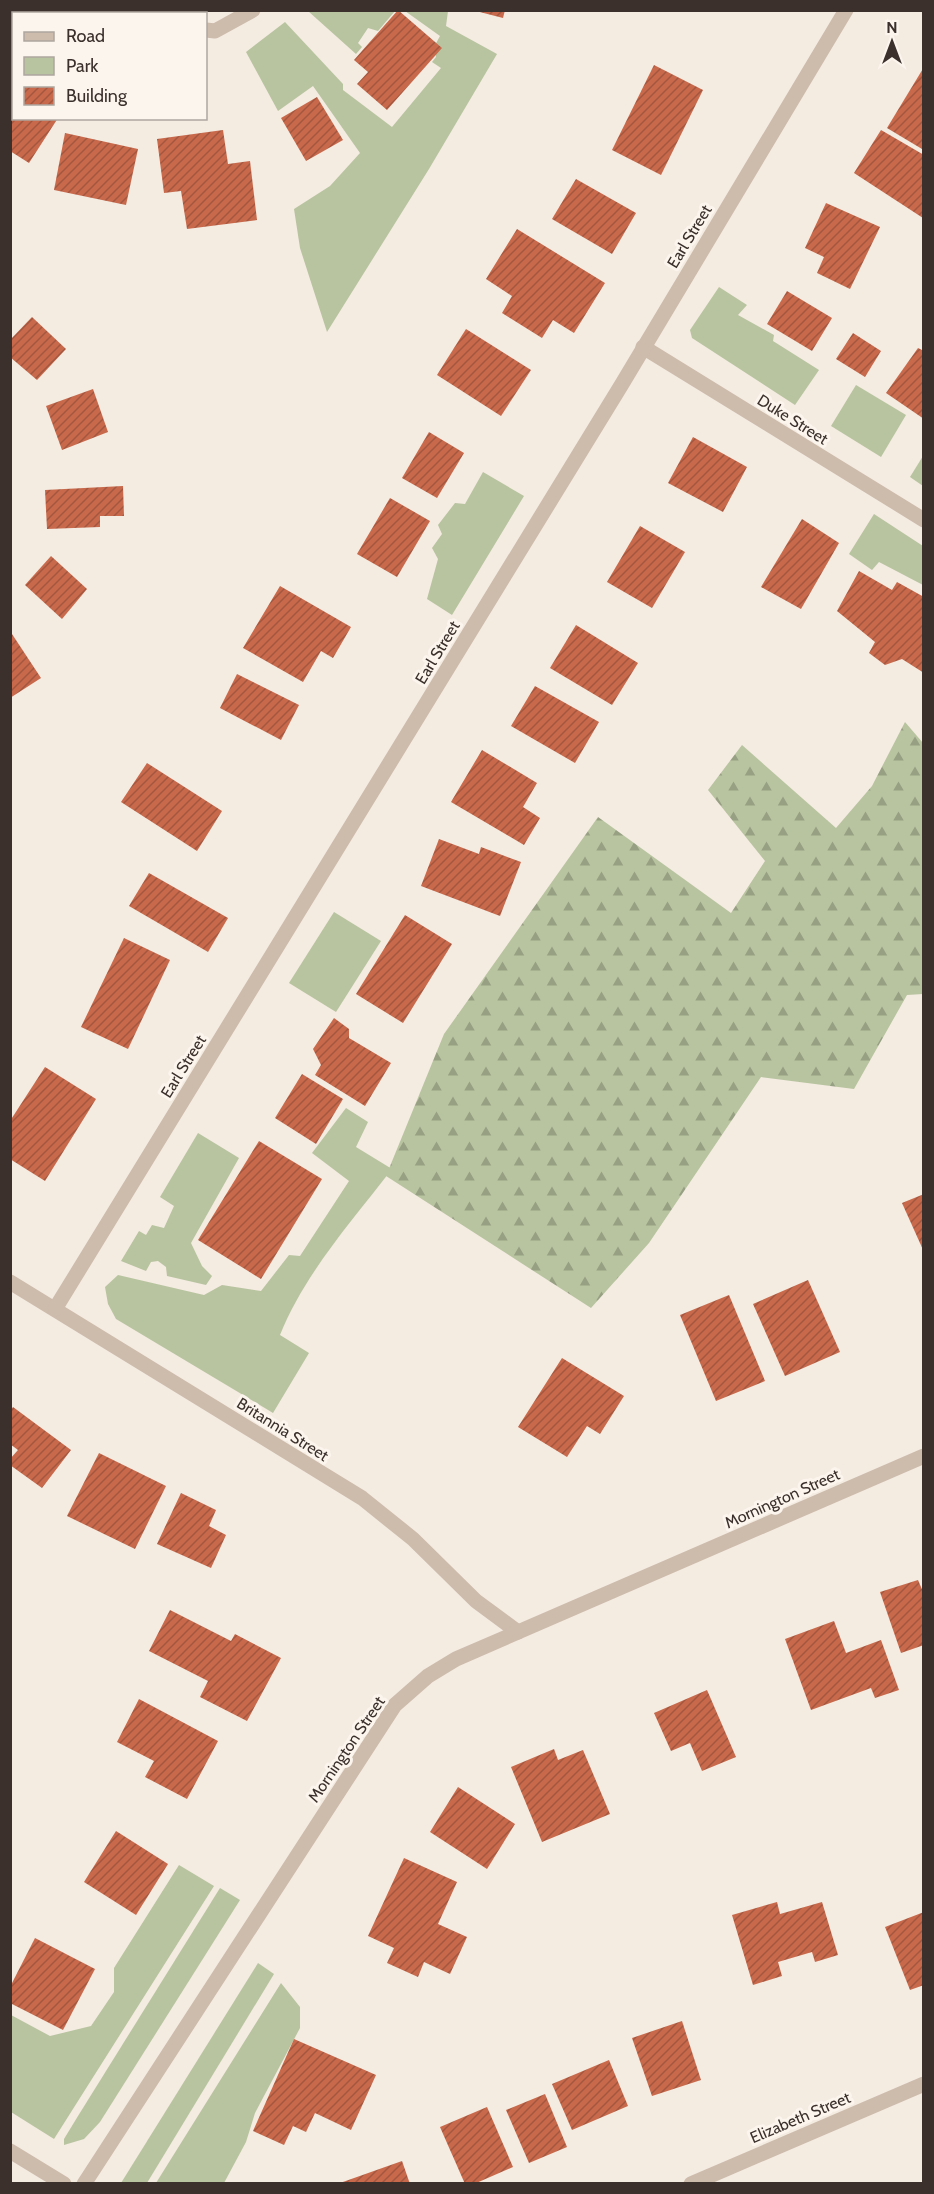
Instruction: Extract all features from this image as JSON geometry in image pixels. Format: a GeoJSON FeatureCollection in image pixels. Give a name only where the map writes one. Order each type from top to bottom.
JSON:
{"type":"FeatureCollection","features":[{"type":"Feature","properties":{"kind":"street"},"geometry":{"type":"LineString","coordinates":[[207,30],[215,31],[253,10]]}},
{"type":"Feature","properties":{"kind":"street","name":"Earl Street"},"geometry":{"type":"LineString","coordinates":[[55,1309],[644,347],[846,10]]}},
{"type":"Feature","properties":{"kind":"street","name":"Duke Street"},"geometry":{"type":"LineString","coordinates":[[644,347],[924,520]]}},
{"type":"Feature","properties":{"kind":"street","name":"Britannia Street"},"geometry":{"type":"LineString","coordinates":[[10,1282],[362,1498],[413,1539],[476,1601],[518,1632]]}},
{"type":"Feature","properties":{"kind":"street","name":"Mornington Street"},"geometry":{"type":"LineString","coordinates":[[84,2184],[395,1705],[428,1676],[456,1659],[924,1456]]}},
{"type":"Feature","properties":{"kind":"street","name":"Elizabeth Street"},"geometry":{"type":"LineString","coordinates":[[691,2184],[924,2084]]}},
{"type":"Feature","properties":{"kind":"street"},"geometry":{"type":"LineString","coordinates":[[10,2151],[64,2184]]}},
{"type":"Feature","properties":{"kind":"green space"},"geometry":{"type":"Polygon","coordinates":[[[11,10],[37,12],[12,12],[11,36],[11,10]]]}},
{"type":"Feature","properties":{"kind":"green space"},"geometry":{"type":"Polygon","coordinates":[[[308,11],[395,11],[378,31],[368,28],[358,43],[362,47],[356,54],[308,11]]]}},
{"type":"Feature","properties":{"kind":"green space"},"geometry":{"type":"Polygon","coordinates":[[[405,11],[448,11],[446,26],[497,54],[429,169],[327,332],[300,248],[294,209],[330,186],[360,153],[313,86],[278,111],[246,52],[285,22],[343,84],[343,90],[392,127],[441,68],[432,62],[436,57],[434,47],[440,36],[405,11]]]}},
{"type":"Feature","properties":{"kind":"green space"},"geometry":{"type":"Polygon","coordinates":[[[719,287],[747,305],[738,315],[774,335],[773,341],[819,370],[795,405],[692,338],[690,330],[719,287]]]}},
{"type":"Feature","properties":{"kind":"green space"},"geometry":{"type":"Polygon","coordinates":[[[856,385],[906,415],[881,457],[831,426],[856,385]]]}},
{"type":"Feature","properties":{"kind":"green space"},"geometry":{"type":"Polygon","coordinates":[[[923,456],[923,486],[910,477],[923,456]]]}},
{"type":"Feature","properties":{"kind":"green space"},"geometry":{"type":"Polygon","coordinates":[[[483,472],[524,496],[452,615],[427,599],[438,559],[432,548],[442,534],[438,525],[455,503],[465,504],[483,472]]]}},
{"type":"Feature","properties":{"kind":"green space"},"geometry":{"type":"Polygon","coordinates":[[[874,514],[923,546],[923,585],[879,562],[872,570],[849,554],[874,514]]]}},
{"type":"Feature","properties":{"kind":"green space"},"geometry":{"type":"Polygon","coordinates":[[[905,722],[923,743],[923,994],[907,995],[854,1089],[761,1077],[649,1243],[591,1308],[386,1176],[444,1034],[598,817],[731,913],[765,861],[708,790],[742,745],[836,828],[872,786],[905,722]]]}},
{"type":"Feature","properties":{"kind":"green space"},"geometry":{"type":"Polygon","coordinates":[[[334,912],[381,941],[336,1012],[289,983],[334,912]]]}},
{"type":"Feature","properties":{"kind":"green space"},"geometry":{"type":"Polygon","coordinates":[[[346,1108],[368,1122],[356,1147],[392,1169],[330,1248],[290,1312],[280,1335],[309,1353],[273,1413],[116,1319],[108,1304],[105,1287],[118,1275],[204,1295],[222,1285],[261,1291],[289,1255],[300,1256],[349,1181],[312,1153],[346,1108]]]}},
{"type":"Feature","properties":{"kind":"green space"},"geometry":{"type":"Polygon","coordinates":[[[198,1133],[239,1158],[191,1243],[202,1266],[212,1276],[206,1285],[167,1276],[166,1267],[158,1261],[151,1262],[146,1271],[121,1261],[139,1231],[146,1235],[152,1225],[164,1228],[174,1206],[160,1197],[198,1133]]]}},
{"type":"Feature","properties":{"kind":"green space"},"geometry":{"type":"Polygon","coordinates":[[[179,1865],[214,1886],[54,2139],[11,2112],[11,2015],[50,2036],[91,2026],[114,1992],[114,1968],[179,1865]]]}},
{"type":"Feature","properties":{"kind":"green space"},"geometry":{"type":"Polygon","coordinates":[[[220,1888],[240,1900],[100,2122],[84,2139],[64,2145],[64,2139],[220,1888]]]}},
{"type":"Feature","properties":{"kind":"green space"},"geometry":{"type":"Polygon","coordinates":[[[258,1963],[274,1974],[147,2183],[121,2183],[258,1963]]]}},
{"type":"Feature","properties":{"kind":"green space"},"geometry":{"type":"Polygon","coordinates":[[[281,1983],[300,2007],[300,2028],[255,2113],[246,2142],[224,2183],[156,2183],[281,1983]]]}},
{"type":"Feature","properties":{"kind":"building"},"geometry":{"type":"Polygon","coordinates":[[[398,10],[442,48],[387,110],[357,84],[368,72],[354,60],[398,10]]]}},
{"type":"Feature","properties":{"kind":"building"},"geometry":{"type":"Polygon","coordinates":[[[472,10],[505,10],[503,18],[472,10]]]}},
{"type":"Feature","properties":{"kind":"building"},"geometry":{"type":"Polygon","coordinates":[[[654,65],[703,90],[661,175],[612,150],[654,65]]]}},
{"type":"Feature","properties":{"kind":"building"},"geometry":{"type":"Polygon","coordinates":[[[924,67],[924,139],[922,149],[887,128],[924,67]]]}},
{"type":"Feature","properties":{"kind":"building"},"geometry":{"type":"Polygon","coordinates":[[[10,89],[12,90],[12,120],[57,120],[29,163],[10,151],[10,89]]]}},
{"type":"Feature","properties":{"kind":"building"},"geometry":{"type":"Polygon","coordinates":[[[317,97],[343,140],[306,161],[281,118],[317,97]]]}},
{"type":"Feature","properties":{"kind":"building"},"geometry":{"type":"Polygon","coordinates":[[[223,130],[228,164],[250,161],[257,220],[187,229],[181,191],[164,193],[157,139],[223,130]]]}},
{"type":"Feature","properties":{"kind":"building"},"geometry":{"type":"Polygon","coordinates":[[[881,130],[924,155],[923,218],[854,173],[881,130]]]}},
{"type":"Feature","properties":{"kind":"building"},"geometry":{"type":"Polygon","coordinates":[[[65,133],[138,149],[126,205],[54,190],[65,133]]]}},
{"type":"Feature","properties":{"kind":"building"},"geometry":{"type":"Polygon","coordinates":[[[576,179],[636,213],[612,254],[552,219],[576,179]]]}},
{"type":"Feature","properties":{"kind":"building"},"geometry":{"type":"Polygon","coordinates":[[[826,203],[880,227],[850,289],[817,273],[824,257],[805,248],[826,203]]]}},
{"type":"Feature","properties":{"kind":"building"},"geometry":{"type":"Polygon","coordinates":[[[517,229],[605,283],[574,333],[553,320],[542,338],[502,313],[512,296],[486,279],[517,229]]]}},
{"type":"Feature","properties":{"kind":"building"},"geometry":{"type":"Polygon","coordinates":[[[787,291],[832,318],[812,351],[767,324],[787,291]]]}},
{"type":"Feature","properties":{"kind":"building"},"geometry":{"type":"Polygon","coordinates":[[[32,317],[66,349],[37,380],[10,357],[10,340],[32,317]]]}},
{"type":"Feature","properties":{"kind":"building"},"geometry":{"type":"Polygon","coordinates":[[[466,329],[531,370],[501,416],[437,375],[466,329]]]}},
{"type":"Feature","properties":{"kind":"building"},"geometry":{"type":"Polygon","coordinates":[[[853,333],[881,351],[865,377],[836,359],[853,333]]]}},
{"type":"Feature","properties":{"kind":"building"},"geometry":{"type":"Polygon","coordinates":[[[918,348],[924,351],[924,419],[886,393],[918,348]]]}},
{"type":"Feature","properties":{"kind":"building"},"geometry":{"type":"Polygon","coordinates":[[[93,389],[108,432],[62,450],[46,406],[93,389]]]}},
{"type":"Feature","properties":{"kind":"building"},"geometry":{"type":"Polygon","coordinates":[[[429,432],[464,453],[437,498],[402,478],[429,432]]]}},
{"type":"Feature","properties":{"kind":"building"},"geometry":{"type":"Polygon","coordinates":[[[693,437],[747,467],[723,512],[668,483],[693,437]]]}},
{"type":"Feature","properties":{"kind":"building"},"geometry":{"type":"Polygon","coordinates":[[[123,486],[124,516],[100,516],[100,527],[47,529],[45,490],[123,486]]]}},
{"type":"Feature","properties":{"kind":"building"},"geometry":{"type":"Polygon","coordinates":[[[390,498],[430,521],[397,577],[357,554],[390,498]]]}},
{"type":"Feature","properties":{"kind":"building"},"geometry":{"type":"Polygon","coordinates":[[[802,519],[839,543],[801,609],[761,587],[802,519]]]}},
{"type":"Feature","properties":{"kind":"building"},"geometry":{"type":"Polygon","coordinates":[[[640,526],[685,552],[652,608],[607,582],[640,526]]]}},
{"type":"Feature","properties":{"kind":"building"},"geometry":{"type":"Polygon","coordinates":[[[51,556],[87,589],[62,619],[25,585],[51,556]]]}},
{"type":"Feature","properties":{"kind":"building"},"geometry":{"type":"Polygon","coordinates":[[[859,571],[892,590],[897,582],[924,597],[924,673],[902,659],[885,665],[869,653],[875,642],[837,611],[859,571]]]}},
{"type":"Feature","properties":{"kind":"building"},"geometry":{"type":"Polygon","coordinates":[[[280,586],[351,627],[333,658],[321,651],[303,682],[243,648],[280,586]]]}},
{"type":"Feature","properties":{"kind":"building"},"geometry":{"type":"Polygon","coordinates":[[[576,625],[638,663],[612,705],[550,668],[576,625]]]}},
{"type":"Feature","properties":{"kind":"building"},"geometry":{"type":"Polygon","coordinates":[[[10,631],[41,678],[10,698],[10,631]]]}},
{"type":"Feature","properties":{"kind":"building"},"geometry":{"type":"Polygon","coordinates":[[[237,674],[299,705],[281,740],[220,708],[237,674]]]}},
{"type":"Feature","properties":{"kind":"building"},"geometry":{"type":"Polygon","coordinates":[[[535,686],[599,722],[575,763],[511,726],[535,686]]]}},
{"type":"Feature","properties":{"kind":"building"},"geometry":{"type":"Polygon","coordinates":[[[482,750],[537,783],[523,807],[540,818],[524,845],[451,802],[482,750]]]}},
{"type":"Feature","properties":{"kind":"building"},"geometry":{"type":"Polygon","coordinates":[[[147,763],[222,811],[197,851],[121,802],[147,763]]]}},
{"type":"Feature","properties":{"kind":"building"},"geometry":{"type":"Polygon","coordinates":[[[439,839],[479,854],[481,847],[521,862],[500,916],[421,886],[439,839]]]}},
{"type":"Feature","properties":{"kind":"building"},"geometry":{"type":"Polygon","coordinates":[[[149,873],[228,918],[208,952],[129,906],[149,873]]]}},
{"type":"Feature","properties":{"kind":"building"},"geometry":{"type":"Polygon","coordinates":[[[405,915],[452,944],[403,1023],[356,994],[405,915]]]}},
{"type":"Feature","properties":{"kind":"building"},"geometry":{"type":"Polygon","coordinates":[[[124,938],[170,960],[128,1049],[81,1027],[124,938]]]}},
{"type":"Feature","properties":{"kind":"building"},"geometry":{"type":"Polygon","coordinates":[[[334,1018],[349,1029],[349,1038],[391,1063],[365,1106],[315,1075],[321,1065],[313,1049],[334,1018]]]}},
{"type":"Feature","properties":{"kind":"building"},"geometry":{"type":"Polygon","coordinates":[[[45,1067],[96,1099],[45,1181],[10,1159],[10,1121],[45,1067]]]}},
{"type":"Feature","properties":{"kind":"building"},"geometry":{"type":"Polygon","coordinates":[[[302,1074],[343,1099],[316,1144],[275,1118],[302,1074]]]}},
{"type":"Feature","properties":{"kind":"building"},"geometry":{"type":"Polygon","coordinates":[[[259,1141],[322,1179],[261,1279],[198,1240],[259,1141]]]}},
{"type":"Feature","properties":{"kind":"building"},"geometry":{"type":"Polygon","coordinates":[[[924,1194],[924,1252],[902,1203],[924,1194]]]}},
{"type":"Feature","properties":{"kind":"building"},"geometry":{"type":"Polygon","coordinates":[[[808,1280],[840,1352],[785,1376],[753,1304],[808,1280]]]}},
{"type":"Feature","properties":{"kind":"building"},"geometry":{"type":"Polygon","coordinates":[[[729,1295],[765,1381],[716,1401],[680,1315],[729,1295]]]}},
{"type":"Feature","properties":{"kind":"building"},"geometry":{"type":"Polygon","coordinates":[[[562,1358],[624,1396],[600,1434],[587,1426],[567,1457],[518,1427],[562,1358]]]}},
{"type":"Feature","properties":{"kind":"building"},"geometry":{"type":"Polygon","coordinates":[[[13,1407],[71,1450],[42,1488],[10,1465],[10,1459],[18,1450],[10,1444],[10,1411],[13,1407]]]}},
{"type":"Feature","properties":{"kind":"building"},"geometry":{"type":"Polygon","coordinates":[[[99,1453],[166,1486],[135,1549],[67,1516],[99,1453]]]}},
{"type":"Feature","properties":{"kind":"building"},"geometry":{"type":"Polygon","coordinates":[[[181,1493],[216,1510],[209,1526],[226,1535],[211,1568],[157,1544],[181,1493]]]}},
{"type":"Feature","properties":{"kind":"building"},"geometry":{"type":"Polygon","coordinates":[[[918,1580],[924,1594],[924,1645],[901,1653],[880,1592],[918,1580]]]}},
{"type":"Feature","properties":{"kind":"building"},"geometry":{"type":"Polygon","coordinates":[[[170,1610],[231,1641],[235,1634],[281,1658],[247,1721],[200,1697],[208,1681],[149,1651],[170,1610]]]}},
{"type":"Feature","properties":{"kind":"building"},"geometry":{"type":"Polygon","coordinates":[[[834,1621],[846,1653],[881,1640],[899,1690],[875,1698],[871,1688],[811,1710],[785,1639],[834,1621]]]}},
{"type":"Feature","properties":{"kind":"building"},"geometry":{"type":"Polygon","coordinates":[[[707,1690],[736,1757],[702,1771],[690,1743],[671,1751],[654,1713],[707,1690]]]}},
{"type":"Feature","properties":{"kind":"building"},"geometry":{"type":"Polygon","coordinates":[[[139,1699],[218,1741],[187,1799],[145,1777],[154,1761],[117,1742],[139,1699]]]}},
{"type":"Feature","properties":{"kind":"building"},"geometry":{"type":"Polygon","coordinates":[[[554,1749],[558,1760],[583,1750],[610,1814],[542,1842],[511,1767],[554,1749]]]}},
{"type":"Feature","properties":{"kind":"building"},"geometry":{"type":"Polygon","coordinates":[[[458,1787],[515,1824],[487,1869],[430,1832],[458,1787]]]}},
{"type":"Feature","properties":{"kind":"building"},"geometry":{"type":"Polygon","coordinates":[[[116,1831],[168,1864],[136,1915],[84,1882],[116,1831]]]}},
{"type":"Feature","properties":{"kind":"building"},"geometry":{"type":"Polygon","coordinates":[[[404,1858],[457,1882],[438,1924],[467,1937],[450,1974],[424,1962],[418,1977],[387,1963],[394,1948],[368,1936],[404,1858]]]}},
{"type":"Feature","properties":{"kind":"building"},"geometry":{"type":"Polygon","coordinates":[[[777,1902],[780,1914],[822,1902],[838,1955],[815,1962],[812,1952],[778,1962],[782,1976],[753,1985],[732,1915],[777,1902]]]}},
{"type":"Feature","properties":{"kind":"building"},"geometry":{"type":"Polygon","coordinates":[[[924,1912],[924,1985],[910,1990],[885,1927],[924,1912]]]}},
{"type":"Feature","properties":{"kind":"building"},"geometry":{"type":"Polygon","coordinates":[[[35,1938],[95,1969],[63,2030],[10,2003],[10,1987],[35,1938]]]}},
{"type":"Feature","properties":{"kind":"building"},"geometry":{"type":"Polygon","coordinates":[[[682,2021],[701,2080],[652,2096],[632,2038],[682,2021]]]}},
{"type":"Feature","properties":{"kind":"building"},"geometry":{"type":"Polygon","coordinates":[[[294,2039],[376,2075],[351,2130],[315,2113],[306,2132],[293,2126],[284,2145],[253,2131],[294,2039]]]}},
{"type":"Feature","properties":{"kind":"building"},"geometry":{"type":"Polygon","coordinates":[[[609,2060],[628,2106],[572,2130],[552,2084],[609,2060]]]}},
{"type":"Feature","properties":{"kind":"building"},"geometry":{"type":"Polygon","coordinates":[[[545,2094],[567,2147],[529,2163],[506,2110],[545,2094]]]}},
{"type":"Feature","properties":{"kind":"building"},"geometry":{"type":"Polygon","coordinates":[[[487,2107],[513,2167],[474,2184],[465,2184],[440,2127],[487,2107]]]}},
{"type":"Feature","properties":{"kind":"building"},"geometry":{"type":"Polygon","coordinates":[[[402,2161],[410,2184],[340,2184],[340,2183],[402,2161]]]}}]}
